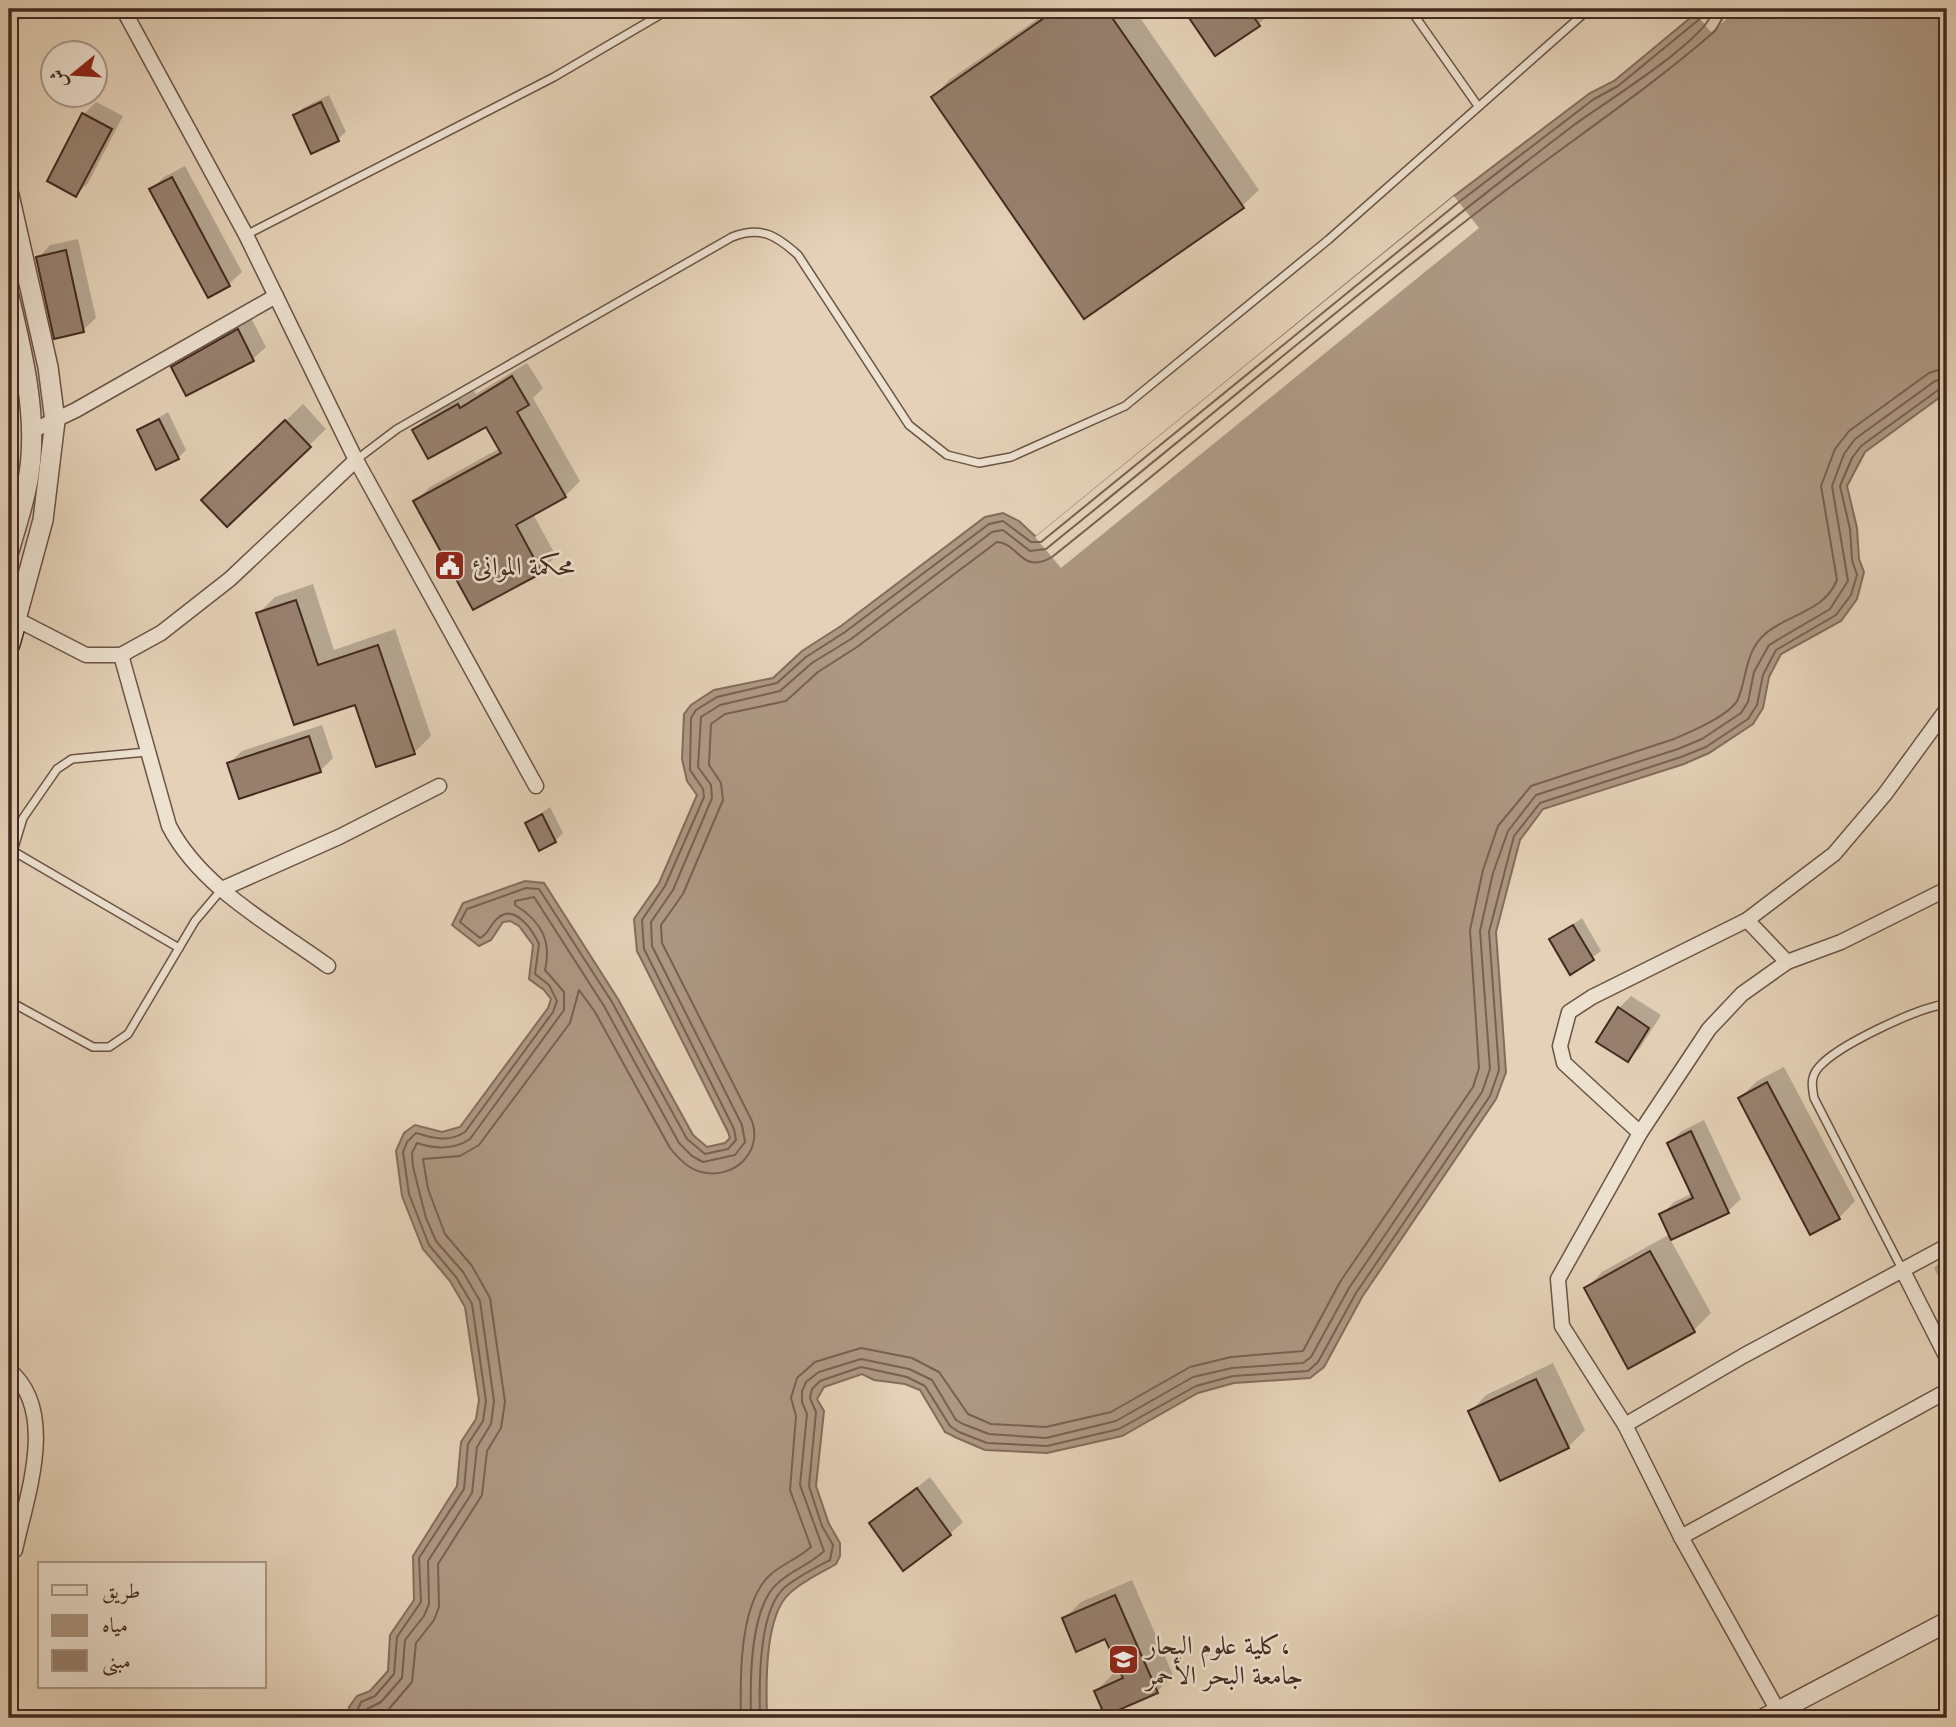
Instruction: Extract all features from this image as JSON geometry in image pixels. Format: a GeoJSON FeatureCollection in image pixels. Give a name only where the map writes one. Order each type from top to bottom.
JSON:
{"type":"FeatureCollection","features":[{"type":"Feature","properties":{"kind":"main road"},"geometry":{"type":"LineString","coordinates":[[9,644],[13,617]]}},
{"type":"Feature","properties":{"kind":"street"},"geometry":{"type":"LineString","coordinates":[[123,9],[246,235],[356,460],[536,786]]}},
{"type":"Feature","properties":{"kind":"street"},"geometry":{"type":"LineString","coordinates":[[9,195],[48,367],[55,421],[43,520],[13,617],[86,655],[121,655],[161,633],[230,579],[356,460]]}},
{"type":"Feature","properties":{"kind":"street"},"geometry":{"type":"LineString","coordinates":[[9,296],[27,376],[32,431],[31,458],[22,508],[9,551]]}},
{"type":"Feature","properties":{"kind":"street"},"geometry":{"type":"LineString","coordinates":[[32,431],[55,421],[276,296]]}},
{"type":"Feature","properties":{"kind":"street"},"geometry":{"type":"LineString","coordinates":[[121,655],[169,826],[180,849],[222,889],[328,965]]}},
{"type":"Feature","properties":{"kind":"street"},"geometry":{"type":"LineString","coordinates":[[1640,1133],[1564,1063],[1560,1046],[1569,1012],[1592,997],[1747,920],[1834,854],[1885,794],[1947,709]]}},
{"type":"Feature","properties":{"kind":"street"},"geometry":{"type":"LineString","coordinates":[[222,889],[339,837],[439,786]]}},
{"type":"Feature","properties":{"kind":"street"},"geometry":{"type":"LineString","coordinates":[[1947,889],[1841,942],[1787,962],[1742,993],[1709,1029],[1640,1133],[1558,1279],[1558,1305],[1562,1326],[1625,1425],[1776,1716],[1947,1622]]}},
{"type":"Feature","properties":{"kind":"street"},"geometry":{"type":"LineString","coordinates":[[1747,920],[1787,962]]}},
{"type":"Feature","properties":{"kind":"street"},"geometry":{"type":"LineString","coordinates":[[1625,1425],[1947,1246]]}},
{"type":"Feature","properties":{"kind":"street"},"geometry":{"type":"LineString","coordinates":[[1902,1269],[1947,1358]]}},
{"type":"Feature","properties":{"kind":"street"},"geometry":{"type":"LineString","coordinates":[[9,1370],[18,1378],[34,1408],[35,1435],[34,1460],[15,1550]]}},
{"type":"Feature","properties":{"kind":"street"},"geometry":{"type":"LineString","coordinates":[[1681,1537],[1947,1391]]}},
{"type":"Feature","properties":{"kind":"lane"},"geometry":{"type":"LineString","coordinates":[[246,235],[554,77],[670,9]]}},
{"type":"Feature","properties":{"kind":"lane"},"geometry":{"type":"LineString","coordinates":[[1410,9],[1478,106]]}},
{"type":"Feature","properties":{"kind":"lane"},"geometry":{"type":"LineString","coordinates":[[356,460],[397,429],[732,237],[761,231],[774,235],[797,255],[909,425],[947,456],[979,463],[1011,457],[1125,406],[1328,240],[1589,9]]}},
{"type":"Feature","properties":{"kind":"lane"},"geometry":{"type":"LineString","coordinates":[[9,914],[13,850],[23,818],[57,769],[72,759],[147,752]]}},
{"type":"Feature","properties":{"kind":"lane"},"geometry":{"type":"LineString","coordinates":[[13,850],[178,948]]}},
{"type":"Feature","properties":{"kind":"lane"},"geometry":{"type":"LineString","coordinates":[[9,1001],[93,1047],[109,1047],[128,1034],[195,920],[222,889]]}},
{"type":"Feature","properties":{"kind":"lane"},"geometry":{"type":"LineString","coordinates":[[1902,1269],[1814,1098],[1811,1079],[1819,1066],[1852,1044],[1908,1016],[1947,1004]]}},
{"type":"Feature","properties":{"kind":"water"},"geometry":{"type":"Polygon","coordinates":[[[1701,9],[1947,9],[1947,392],[1865,452],[1847,486],[1857,528],[1859,559],[1864,572],[1857,599],[1841,621],[1781,654],[1769,677],[1763,708],[1753,724],[1709,753],[1684,764],[1543,809],[1520,840],[1496,932],[1506,1072],[1496,1099],[1362,1297],[1324,1367],[1310,1378],[1234,1383],[1198,1393],[1122,1436],[1047,1453],[985,1450],[957,1438],[945,1432],[920,1390],[905,1384],[874,1380],[862,1374],[824,1387],[817,1399],[824,1411],[816,1486],[829,1524],[840,1543],[840,1556],[836,1564],[790,1593],[775,1617],[768,1652],[767,1718],[347,1718],[349,1707],[357,1696],[370,1691],[388,1671],[390,1635],[414,1600],[413,1556],[457,1486],[461,1442],[476,1419],[479,1400],[465,1307],[450,1281],[423,1249],[402,1196],[396,1151],[404,1133],[415,1125],[442,1132],[460,1127],[548,1008],[551,999],[529,979],[533,945],[519,926],[510,921],[503,922],[491,940],[479,946],[452,925],[463,903],[525,881],[544,883],[618,999],[693,1135],[707,1147],[725,1143],[730,1138],[728,1132],[637,951],[634,919],[659,883],[697,795],[687,781],[682,759],[684,714],[691,705],[714,690],[773,678],[802,651],[841,626],[985,517],[1003,513],[1019,521],[1036,537],[1454,196],[1590,93],[1614,81],[1701,9]]]}},
{"type":"Feature","properties":{"kind":"pier"},"geometry":{"type":"Polygon","coordinates":[[[1701,9],[1739,9],[1711,32],[1695,13],[1701,9]]]}},
{"type":"Feature","properties":{"kind":"pier"},"geometry":{"type":"Polygon","coordinates":[[[1454,196],[1479,228],[1061,568],[1035,537],[1454,196]]]}},
{"type":"Feature","properties":{"kind":"building"},"geometry":{"type":"Polygon","coordinates":[[[1057,9],[1106,9],[1244,208],[1084,319],[931,97],[1057,9]]]}},
{"type":"Feature","properties":{"kind":"building"},"geometry":{"type":"Polygon","coordinates":[[[1183,9],[1248,9],[1260,26],[1215,56],[1183,9]]]}},
{"type":"Feature","properties":{"kind":"building"},"geometry":{"type":"Polygon","coordinates":[[[321,102],[339,141],[311,154],[293,115],[321,102]]]}},
{"type":"Feature","properties":{"kind":"building"},"geometry":{"type":"Polygon","coordinates":[[[82,113],[112,129],[76,197],[47,181],[82,113]]]}},
{"type":"Feature","properties":{"kind":"building"},"geometry":{"type":"Polygon","coordinates":[[[172,177],[230,286],[208,298],[149,189],[172,177]]]}},
{"type":"Feature","properties":{"kind":"building"},"geometry":{"type":"Polygon","coordinates":[[[66,250],[84,332],[54,339],[36,257],[66,250]]]}},
{"type":"Feature","properties":{"kind":"building"},"geometry":{"type":"Polygon","coordinates":[[[238,329],[254,361],[186,396],[171,367],[238,329]]]}},
{"type":"Feature","properties":{"kind":"building"},"geometry":{"type":"Polygon","coordinates":[[[512,376],[529,405],[517,412],[566,497],[516,525],[542,573],[473,610],[413,501],[501,453],[486,427],[428,459],[412,430],[458,404],[460,408],[512,376]]]}},
{"type":"Feature","properties":{"kind":"building"},"geometry":{"type":"Polygon","coordinates":[[[159,419],[179,459],[156,470],[137,430],[159,419]]]}},
{"type":"Feature","properties":{"kind":"building"},"geometry":{"type":"Polygon","coordinates":[[[285,420],[311,447],[227,527],[201,500],[285,420]]]}},
{"type":"Feature","properties":{"kind":"building"},"geometry":{"type":"Polygon","coordinates":[[[296,600],[318,665],[378,645],[415,754],[376,767],[355,705],[294,725],[256,613],[296,600]]]}},
{"type":"Feature","properties":{"kind":"building"},"geometry":{"type":"Polygon","coordinates":[[[309,736],[321,772],[239,799],[227,763],[309,736]]]}},
{"type":"Feature","properties":{"kind":"building"},"geometry":{"type":"Polygon","coordinates":[[[542,814],[556,842],[539,851],[525,823],[542,814]]]}},
{"type":"Feature","properties":{"kind":"building"},"geometry":{"type":"Polygon","coordinates":[[[1573,925],[1594,960],[1570,975],[1549,939],[1573,925]]]}},
{"type":"Feature","properties":{"kind":"building"},"geometry":{"type":"Polygon","coordinates":[[[1618,1007],[1649,1028],[1628,1062],[1596,1042],[1618,1007]]]}},
{"type":"Feature","properties":{"kind":"building"},"geometry":{"type":"Polygon","coordinates":[[[1767,1082],[1840,1219],[1810,1235],[1738,1098],[1767,1082]]]}},
{"type":"Feature","properties":{"kind":"building"},"geometry":{"type":"Polygon","coordinates":[[[1691,1131],[1729,1213],[1671,1240],[1659,1214],[1693,1198],[1667,1143],[1691,1131]]]}},
{"type":"Feature","properties":{"kind":"building"},"geometry":{"type":"Polygon","coordinates":[[[1650,1251],[1695,1332],[1628,1369],[1584,1288],[1650,1251]]]}},
{"type":"Feature","properties":{"kind":"building"},"geometry":{"type":"Polygon","coordinates":[[[1536,1379],[1569,1448],[1500,1481],[1468,1411],[1536,1379]]]}},
{"type":"Feature","properties":{"kind":"building"},"geometry":{"type":"Polygon","coordinates":[[[917,1488],[951,1535],[903,1571],[869,1523],[917,1488]]]}},
{"type":"Feature","properties":{"kind":"building"},"geometry":{"type":"Polygon","coordinates":[[[1115,1595],[1158,1693],[1105,1716],[1094,1691],[1123,1678],[1105,1639],[1076,1652],[1062,1618],[1115,1595]]]}},
{"type":"Feature","properties":{"kind":"place","name":"محكمة الموانئ"},"geometry":{"type":"Point","coordinates":[450,566]}},
{"type":"Feature","properties":{"kind":"place","name":"كلية علوم البحار، جامعة البحر الأحمر"},"geometry":{"type":"Point","coordinates":[1123,1660]}}]}
